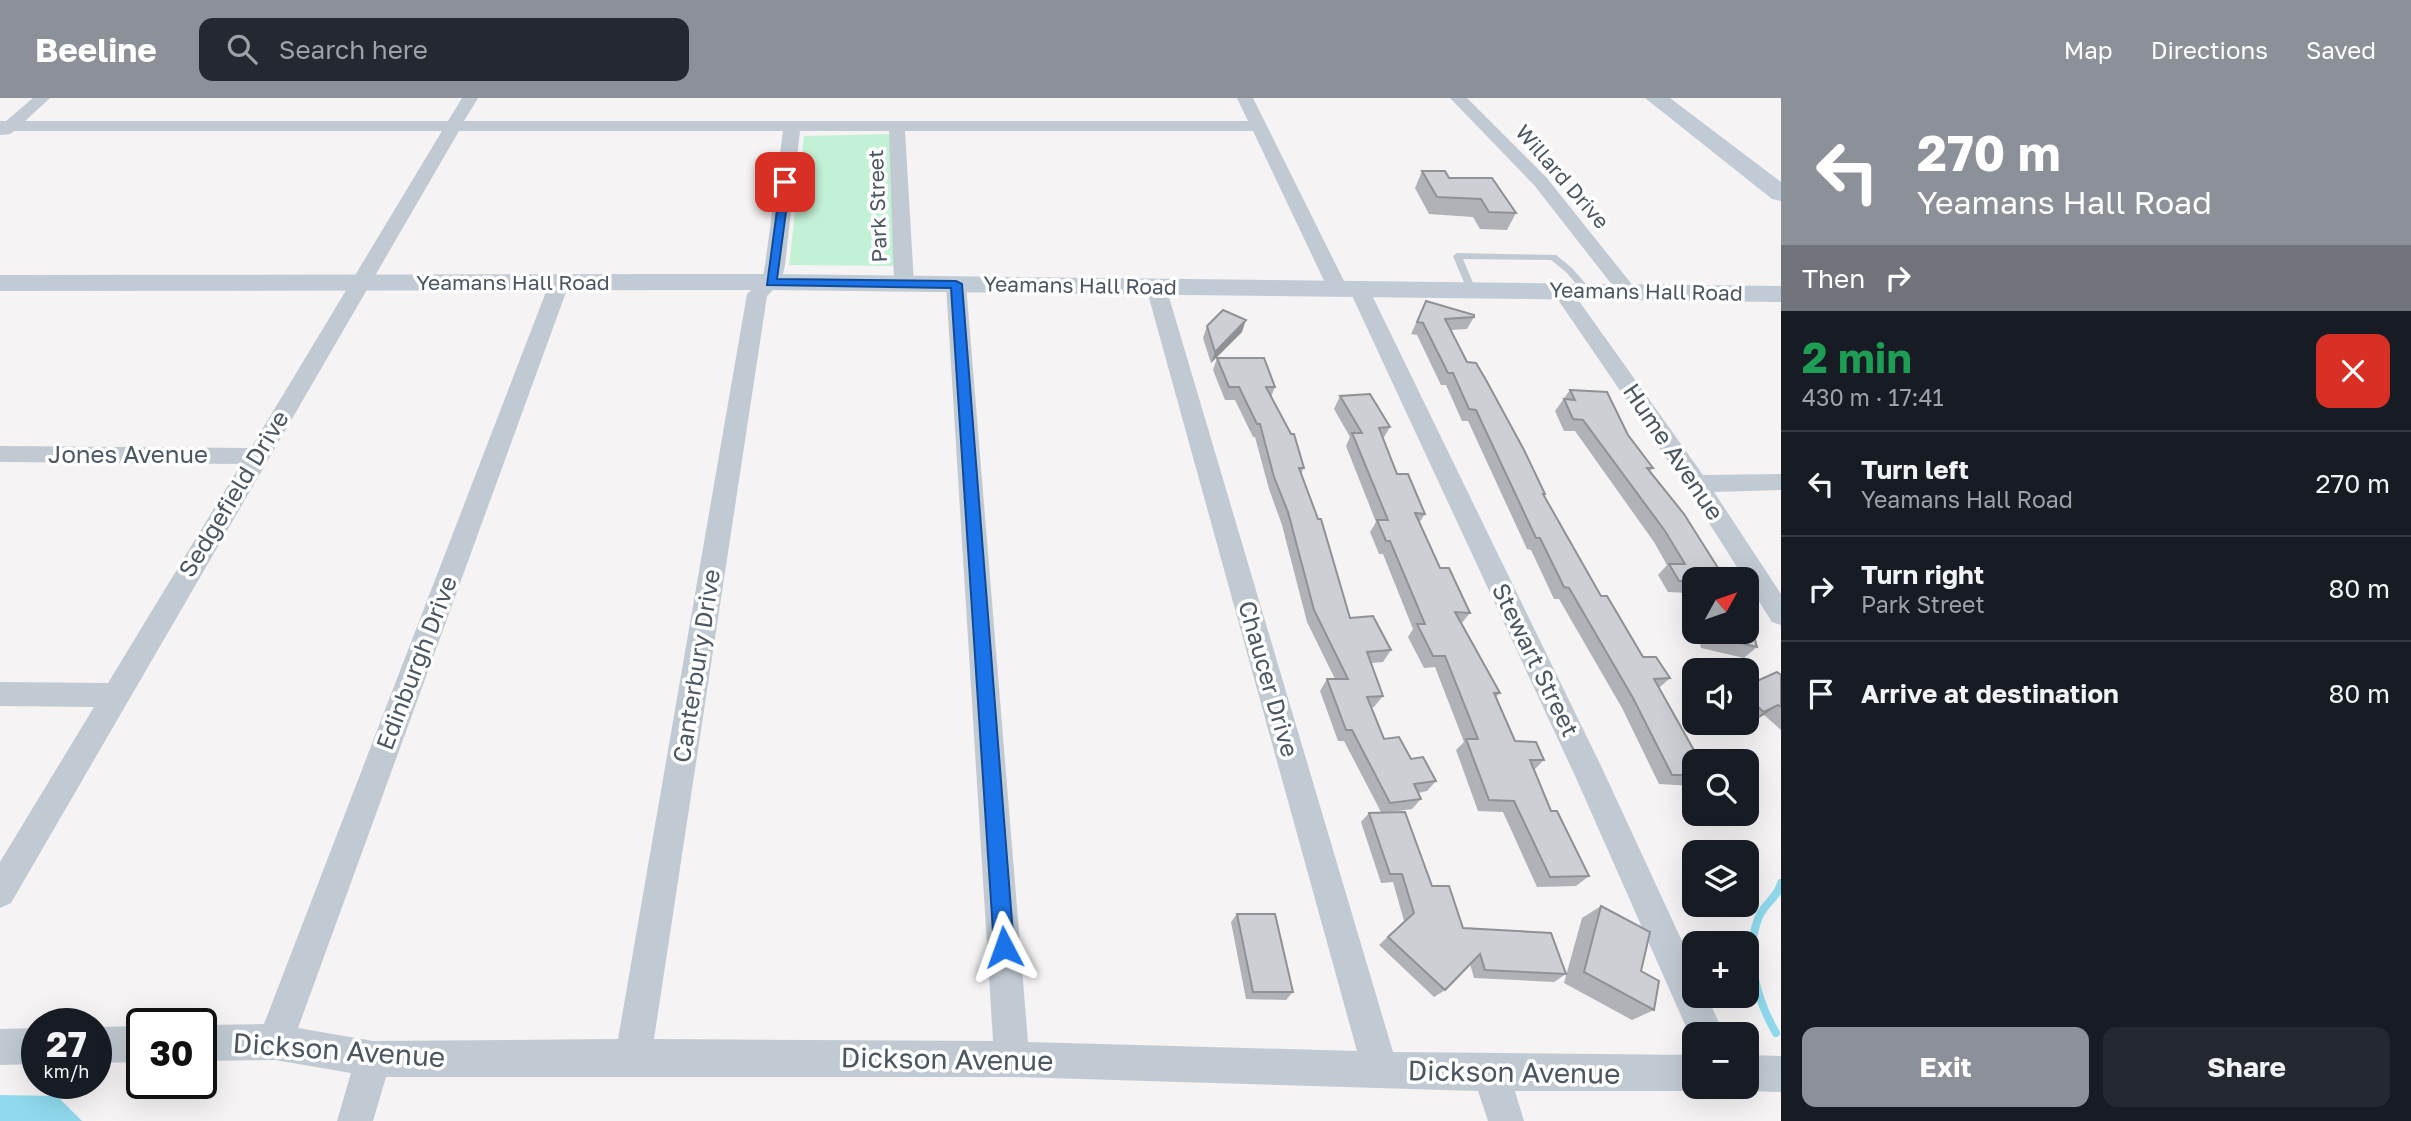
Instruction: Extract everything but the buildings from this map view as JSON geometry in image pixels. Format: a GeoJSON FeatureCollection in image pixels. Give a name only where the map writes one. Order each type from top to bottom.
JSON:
{"type":"FeatureCollection","features":[{"type":"Feature","properties":{"kind":"street"},"geometry":{"type":"LineString","coordinates":[[3,129],[42,98]]}},
{"type":"Feature","properties":{"kind":"street","name":"Sedgefield Drive"},"geometry":{"type":"LineString","coordinates":[[0,892],[114,695],[470,98]]}},
{"type":"Feature","properties":{"kind":"street","name":"Stewart Street"},"geometry":{"type":"LineString","coordinates":[[1245,98],[1347,287],[1591,777],[1702,1022]]}},
{"type":"Feature","properties":{"kind":"street","name":"Willard Drive"},"geometry":{"type":"LineString","coordinates":[[1458,98],[1540,181],[1627,290]]}},
{"type":"Feature","properties":{"kind":"street"},"geometry":{"type":"LineString","coordinates":[[1656,98],[1781,194]]}},
{"type":"Feature","properties":{"kind":"street"},"geometry":{"type":"LineString","coordinates":[[3,129],[1259,126]]}},
{"type":"Feature","properties":{"kind":"street"},"geometry":{"type":"LineString","coordinates":[[771,282],[792,127]]}},
{"type":"Feature","properties":{"kind":"street","name":"Park Street"},"geometry":{"type":"LineString","coordinates":[[897,127],[904,284]]}},
{"type":"Feature","properties":{"kind":"street","name":"Yeamans Hall Road"},"geometry":{"type":"LineString","coordinates":[[0,283],[771,282],[1627,290],[1781,294]]}},
{"type":"Feature","properties":{"kind":"street","name":"Canterbury Drive"},"geometry":{"type":"LineString","coordinates":[[633,1057],[757,294],[771,282]]}},
{"type":"Feature","properties":{"kind":"street","name":"Edinburgh Drive"},"geometry":{"type":"LineString","coordinates":[[275,1042],[559,284]]}},
{"type":"Feature","properties":{"kind":"street"},"geometry":{"type":"LineString","coordinates":[[956,284],[1012,1059]]}},
{"type":"Feature","properties":{"kind":"street","name":"Chaucer Drive"},"geometry":{"type":"LineString","coordinates":[[1156,287],[1380,1070]]}},
{"type":"Feature","properties":{"kind":"street","name":"Hume Avenue"},"geometry":{"type":"LineString","coordinates":[[1575,291],[1781,615]]}},
{"type":"Feature","properties":{"kind":"street","name":"Jones Avenue"},"geometry":{"type":"LineString","coordinates":[[0,454],[257,456]]}},
{"type":"Feature","properties":{"kind":"street"},"geometry":{"type":"LineString","coordinates":[[1696,484],[1781,482]]}},
{"type":"Feature","properties":{"kind":"street"},"geometry":{"type":"LineString","coordinates":[[0,694],[114,695]]}},
{"type":"Feature","properties":{"kind":"street","name":"Dickson Avenue"},"geometry":{"type":"LineString","coordinates":[[217,1043],[275,1042],[373,1059],[1012,1059],[1491,1073],[1682,1073]]}},
{"type":"Feature","properties":{"kind":"street"},"geometry":{"type":"LineString","coordinates":[[0,1047],[21,1046]]}},
{"type":"Feature","properties":{"kind":"street"},"geometry":{"type":"LineString","coordinates":[[355,1121],[373,1059]]}},
{"type":"Feature","properties":{"kind":"street"},"geometry":{"type":"LineString","coordinates":[[1491,1073],[1506,1121]]}},
{"type":"Feature","properties":{"kind":"street"},"geometry":{"type":"LineString","coordinates":[[1759,1073],[1781,1074]]}},
{"type":"Feature","properties":{"kind":"lane"},"geometry":{"type":"LineString","coordinates":[[1471,290],[1457,256],[1553,257],[1569,270],[1575,291]]}},
{"type":"Feature","properties":{"kind":"green space"},"geometry":{"type":"Polygon","coordinates":[[[893,134],[897,266],[789,265],[804,136],[893,134]]]}},
{"type":"Feature","properties":{"kind":"water"},"geometry":{"type":"Polygon","coordinates":[[[0,1095],[21,1095],[21,1099],[60,1099],[82,1121],[0,1121],[0,1095]]]}},
{"type":"Feature","properties":{"kind":"waterway"},"geometry":{"type":"LineString","coordinates":[[1776,1033],[1758,992],[1752,948],[1760,914],[1781,883]]}},
{"type":"Feature","properties":{"kind":"route"},"geometry":{"type":"LineString","coordinates":[[785,182],[771,282],[956,284],[1004,947]]}}]}
